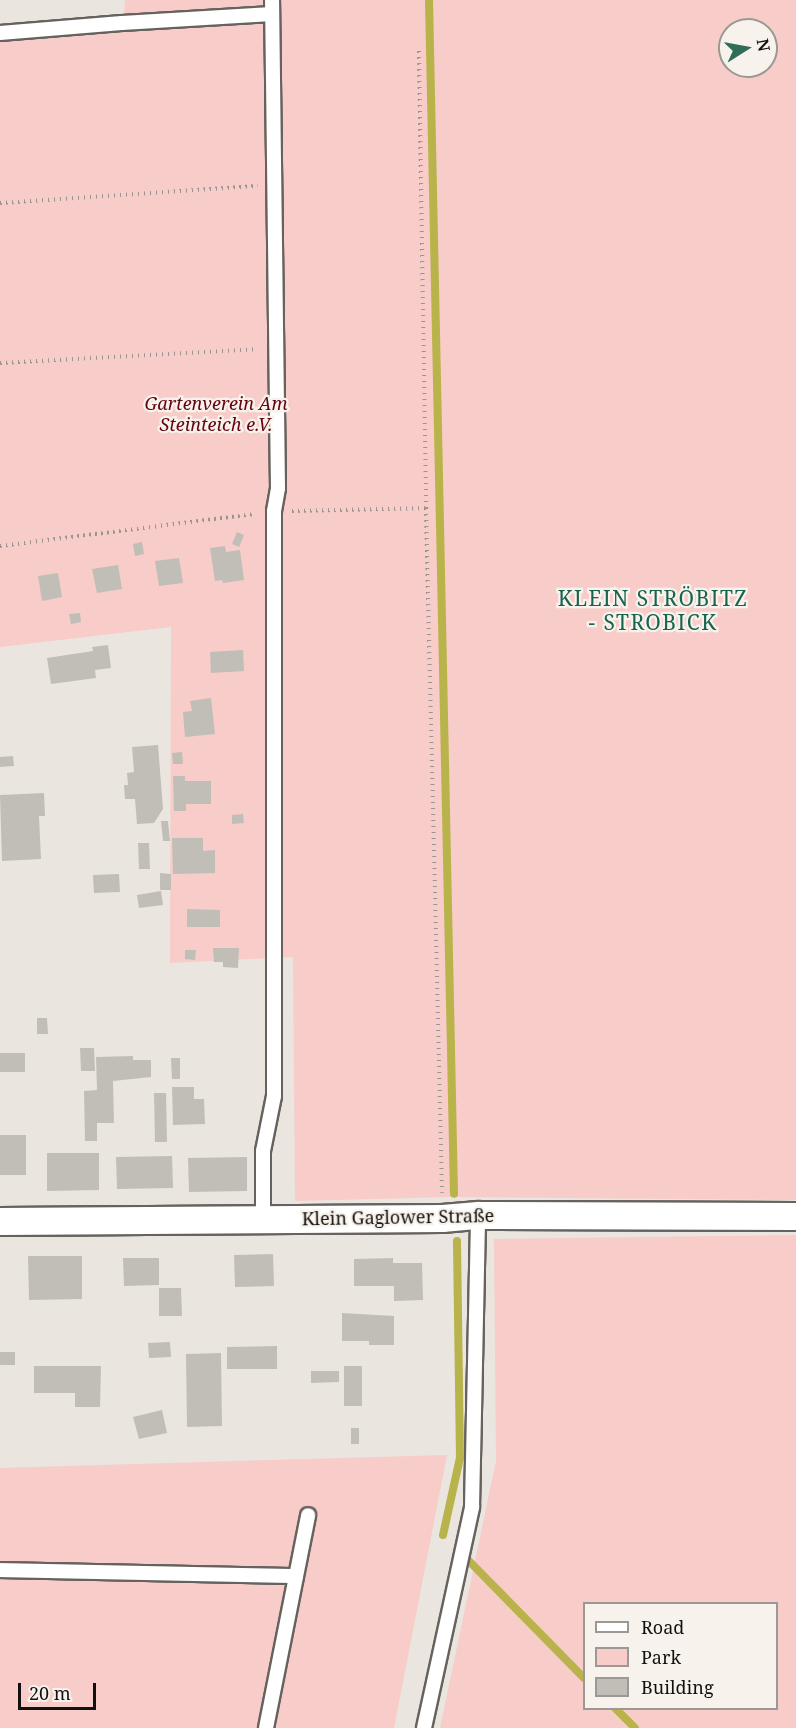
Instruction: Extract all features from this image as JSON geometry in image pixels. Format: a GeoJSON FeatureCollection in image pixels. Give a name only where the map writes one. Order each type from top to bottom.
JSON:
{"type":"FeatureCollection","features":[{"type":"Feature","properties":{"kind":"street","name":"Klein Gaglower Straße"},"geometry":{"type":"LineString","coordinates":[[0,1221],[442,1218],[478,1215],[796,1216]]}},
{"type":"Feature","properties":{"kind":"lane"},"geometry":{"type":"LineString","coordinates":[[263,1219],[262,1151],[274,1096],[274,511],[278,488],[272,0]]}},
{"type":"Feature","properties":{"kind":"lane"},"geometry":{"type":"LineString","coordinates":[[0,33],[122,22],[272,14]]}},
{"type":"Feature","properties":{"kind":"lane"},"geometry":{"type":"LineString","coordinates":[[424,1728],[472,1507],[478,1215]]}},
{"type":"Feature","properties":{"kind":"lane"},"geometry":{"type":"LineString","coordinates":[[266,1728],[308,1515]]}},
{"type":"Feature","properties":{"kind":"lane"},"geometry":{"type":"LineString","coordinates":[[0,1570],[296,1576]]}},
{"type":"Feature","properties":{"kind":"path"},"geometry":{"type":"LineString","coordinates":[[419,51],[426,508],[442,1218]]}},
{"type":"Feature","properties":{"kind":"path"},"geometry":{"type":"LineString","coordinates":[[0,203],[274,185]]}},
{"type":"Feature","properties":{"kind":"path"},"geometry":{"type":"LineString","coordinates":[[0,363],[276,348]]}},
{"type":"Feature","properties":{"kind":"path"},"geometry":{"type":"LineString","coordinates":[[0,546],[274,511],[426,508]]}},
{"type":"Feature","properties":{"kind":"green space","name":"Gartenverein Am Steinteich e.V."},"geometry":{"type":"Polygon","coordinates":[[[125,0],[796,0],[796,1200],[450,1197],[295,1201],[293,957],[170,963],[171,627],[0,647],[0,41],[123,29],[125,0]]]}},
{"type":"Feature","properties":{"kind":"green space"},"geometry":{"type":"Polygon","coordinates":[[[796,1235],[796,1728],[440,1728],[496,1461],[494,1239],[796,1235]]]}},
{"type":"Feature","properties":{"kind":"green space"},"geometry":{"type":"Polygon","coordinates":[[[447,1455],[394,1728],[0,1728],[0,1468],[447,1455]]]}},
{"type":"Feature","properties":{"kind":"building"},"geometry":{"type":"Polygon","coordinates":[[[237,532],[244,535],[239,547],[232,544],[237,532]]]}},
{"type":"Feature","properties":{"kind":"building"},"geometry":{"type":"Polygon","coordinates":[[[142,542],[144,554],[135,556],[133,544],[142,542]]]}},
{"type":"Feature","properties":{"kind":"building"},"geometry":{"type":"Polygon","coordinates":[[[225,546],[226,552],[240,550],[244,580],[223,583],[222,580],[215,581],[210,548],[225,546]]]}},
{"type":"Feature","properties":{"kind":"building"},"geometry":{"type":"Polygon","coordinates":[[[179,558],[183,583],[159,586],[155,561],[179,558]]]}},
{"type":"Feature","properties":{"kind":"building"},"geometry":{"type":"Polygon","coordinates":[[[118,565],[122,589],[97,593],[92,569],[118,565]]]}},
{"type":"Feature","properties":{"kind":"building"},"geometry":{"type":"Polygon","coordinates":[[[58,573],[62,597],[42,601],[38,576],[58,573]]]}},
{"type":"Feature","properties":{"kind":"building"},"geometry":{"type":"Polygon","coordinates":[[[80,613],[81,622],[71,624],[69,614],[80,613]]]}},
{"type":"Feature","properties":{"kind":"building"},"geometry":{"type":"Polygon","coordinates":[[[108,645],[111,668],[95,670],[96,678],[51,684],[47,658],[93,651],[92,647],[108,645]]]}},
{"type":"Feature","properties":{"kind":"building"},"geometry":{"type":"Polygon","coordinates":[[[243,650],[244,671],[211,673],[210,652],[243,650]]]}},
{"type":"Feature","properties":{"kind":"building"},"geometry":{"type":"Polygon","coordinates":[[[211,698],[215,734],[185,737],[183,712],[192,711],[190,701],[211,698]]]}},
{"type":"Feature","properties":{"kind":"building"},"geometry":{"type":"Polygon","coordinates":[[[158,745],[163,809],[154,823],[137,824],[135,799],[125,799],[124,785],[128,785],[127,773],[134,772],[132,747],[158,745]]]}},
{"type":"Feature","properties":{"kind":"building"},"geometry":{"type":"Polygon","coordinates":[[[182,752],[183,764],[173,764],[172,753],[182,752]]]}},
{"type":"Feature","properties":{"kind":"building"},"geometry":{"type":"Polygon","coordinates":[[[13,756],[14,766],[0,767],[0,757],[13,756]]]}},
{"type":"Feature","properties":{"kind":"building"},"geometry":{"type":"Polygon","coordinates":[[[173,776],[185,776],[185,781],[211,781],[211,804],[186,804],[186,811],[174,811],[173,776]]]}},
{"type":"Feature","properties":{"kind":"building"},"geometry":{"type":"Polygon","coordinates":[[[44,793],[45,816],[39,816],[41,859],[2,861],[0,795],[44,793]]]}},
{"type":"Feature","properties":{"kind":"building"},"geometry":{"type":"Polygon","coordinates":[[[243,814],[244,823],[232,824],[232,815],[243,814]]]}},
{"type":"Feature","properties":{"kind":"building"},"geometry":{"type":"Polygon","coordinates":[[[161,821],[168,821],[170,841],[163,841],[161,821]]]}},
{"type":"Feature","properties":{"kind":"building"},"geometry":{"type":"Polygon","coordinates":[[[172,838],[203,838],[203,851],[215,850],[215,873],[173,874],[172,838]]]}},
{"type":"Feature","properties":{"kind":"building"},"geometry":{"type":"Polygon","coordinates":[[[138,843],[149,843],[150,869],[139,869],[138,843]]]}},
{"type":"Feature","properties":{"kind":"building"},"geometry":{"type":"Polygon","coordinates":[[[160,873],[171,874],[171,890],[160,890],[160,873]]]}},
{"type":"Feature","properties":{"kind":"building"},"geometry":{"type":"Polygon","coordinates":[[[119,874],[120,892],[94,893],[93,875],[119,874]]]}},
{"type":"Feature","properties":{"kind":"building"},"geometry":{"type":"Polygon","coordinates":[[[161,891],[163,905],[139,908],[137,895],[161,891]]]}},
{"type":"Feature","properties":{"kind":"building"},"geometry":{"type":"Polygon","coordinates":[[[187,909],[220,910],[220,927],[187,927],[187,909]]]}},
{"type":"Feature","properties":{"kind":"building"},"geometry":{"type":"Polygon","coordinates":[[[213,948],[239,948],[238,968],[223,967],[223,962],[214,962],[213,948]]]}},
{"type":"Feature","properties":{"kind":"building"},"geometry":{"type":"Polygon","coordinates":[[[185,950],[196,950],[195,960],[185,959],[185,950]]]}},
{"type":"Feature","properties":{"kind":"building"},"geometry":{"type":"Polygon","coordinates":[[[37,1018],[47,1018],[48,1034],[37,1034],[37,1018]]]}},
{"type":"Feature","properties":{"kind":"building"},"geometry":{"type":"Polygon","coordinates":[[[80,1048],[94,1048],[95,1071],[81,1071],[80,1048]]]}},
{"type":"Feature","properties":{"kind":"building"},"geometry":{"type":"Polygon","coordinates":[[[0,1053],[25,1053],[25,1072],[0,1072],[0,1053]]]}},
{"type":"Feature","properties":{"kind":"building"},"geometry":{"type":"Polygon","coordinates":[[[133,1056],[133,1060],[151,1060],[151,1077],[113,1081],[114,1123],[97,1123],[97,1141],[85,1141],[84,1091],[97,1090],[96,1057],[133,1056]]]}},
{"type":"Feature","properties":{"kind":"building"},"geometry":{"type":"Polygon","coordinates":[[[171,1058],[180,1058],[180,1079],[172,1079],[171,1058]]]}},
{"type":"Feature","properties":{"kind":"building"},"geometry":{"type":"Polygon","coordinates":[[[172,1087],[194,1087],[194,1099],[204,1099],[205,1124],[173,1125],[172,1087]]]}},
{"type":"Feature","properties":{"kind":"building"},"geometry":{"type":"Polygon","coordinates":[[[154,1093],[166,1093],[167,1142],[155,1142],[154,1093]]]}},
{"type":"Feature","properties":{"kind":"building"},"geometry":{"type":"Polygon","coordinates":[[[0,1135],[26,1135],[26,1175],[0,1175],[0,1135]]]}},
{"type":"Feature","properties":{"kind":"building"},"geometry":{"type":"Polygon","coordinates":[[[47,1153],[99,1153],[99,1190],[47,1191],[47,1153]]]}},
{"type":"Feature","properties":{"kind":"building"},"geometry":{"type":"Polygon","coordinates":[[[172,1156],[173,1188],[117,1189],[116,1157],[172,1156]]]}},
{"type":"Feature","properties":{"kind":"building"},"geometry":{"type":"Polygon","coordinates":[[[247,1157],[247,1191],[189,1192],[188,1158],[247,1157]]]}},
{"type":"Feature","properties":{"kind":"building"},"geometry":{"type":"Polygon","coordinates":[[[273,1254],[274,1286],[235,1287],[234,1255],[273,1254]]]}},
{"type":"Feature","properties":{"kind":"building"},"geometry":{"type":"Polygon","coordinates":[[[28,1256],[82,1256],[82,1299],[29,1300],[28,1256]]]}},
{"type":"Feature","properties":{"kind":"building"},"geometry":{"type":"Polygon","coordinates":[[[123,1258],[159,1258],[159,1285],[124,1286],[123,1258]]]}},
{"type":"Feature","properties":{"kind":"building"},"geometry":{"type":"Polygon","coordinates":[[[393,1258],[393,1263],[422,1263],[423,1300],[394,1301],[394,1286],[354,1286],[354,1259],[393,1258]]]}},
{"type":"Feature","properties":{"kind":"building"},"geometry":{"type":"Polygon","coordinates":[[[159,1288],[181,1288],[182,1316],[159,1316],[159,1288]]]}},
{"type":"Feature","properties":{"kind":"building"},"geometry":{"type":"Polygon","coordinates":[[[342,1313],[394,1316],[394,1345],[369,1345],[369,1341],[342,1341],[342,1313]]]}},
{"type":"Feature","properties":{"kind":"building"},"geometry":{"type":"Polygon","coordinates":[[[170,1342],[171,1357],[149,1358],[148,1343],[170,1342]]]}},
{"type":"Feature","properties":{"kind":"building"},"geometry":{"type":"Polygon","coordinates":[[[277,1346],[277,1369],[227,1369],[227,1347],[277,1346]]]}},
{"type":"Feature","properties":{"kind":"building"},"geometry":{"type":"Polygon","coordinates":[[[0,1352],[15,1352],[15,1365],[0,1365],[0,1352]]]}},
{"type":"Feature","properties":{"kind":"building"},"geometry":{"type":"Polygon","coordinates":[[[221,1353],[222,1426],[187,1427],[186,1354],[221,1353]]]}},
{"type":"Feature","properties":{"kind":"building"},"geometry":{"type":"Polygon","coordinates":[[[34,1366],[101,1366],[100,1407],[75,1407],[75,1393],[34,1393],[34,1366]]]}},
{"type":"Feature","properties":{"kind":"building"},"geometry":{"type":"Polygon","coordinates":[[[344,1366],[362,1366],[362,1406],[344,1406],[344,1366]]]}},
{"type":"Feature","properties":{"kind":"building"},"geometry":{"type":"Polygon","coordinates":[[[311,1371],[339,1371],[339,1382],[311,1383],[311,1371]]]}},
{"type":"Feature","properties":{"kind":"building"},"geometry":{"type":"Polygon","coordinates":[[[162,1410],[167,1433],[139,1439],[133,1417],[162,1410]]]}},
{"type":"Feature","properties":{"kind":"building"},"geometry":{"type":"Polygon","coordinates":[[[351,1428],[359,1428],[359,1444],[351,1444],[351,1428]]]}},
{"type":"Feature","properties":{"kind":"waterway"},"geometry":{"type":"LineString","coordinates":[[429,0],[454,1194]]}},
{"type":"Feature","properties":{"kind":"waterway"},"geometry":{"type":"LineString","coordinates":[[443,1535],[460,1458],[457,1241]]}},
{"type":"Feature","properties":{"kind":"waterway"},"geometry":{"type":"LineString","coordinates":[[469,1561],[583,1677]]}},
{"type":"Feature","properties":{"kind":"waterway"},"geometry":{"type":"LineString","coordinates":[[617,1710],[635,1728]]}},
{"type":"Feature","properties":{"kind":"district","name":"KLEIN STRÖBITZ - STROBICK"},"geometry":{"type":"Point","coordinates":[653,610]}}]}
